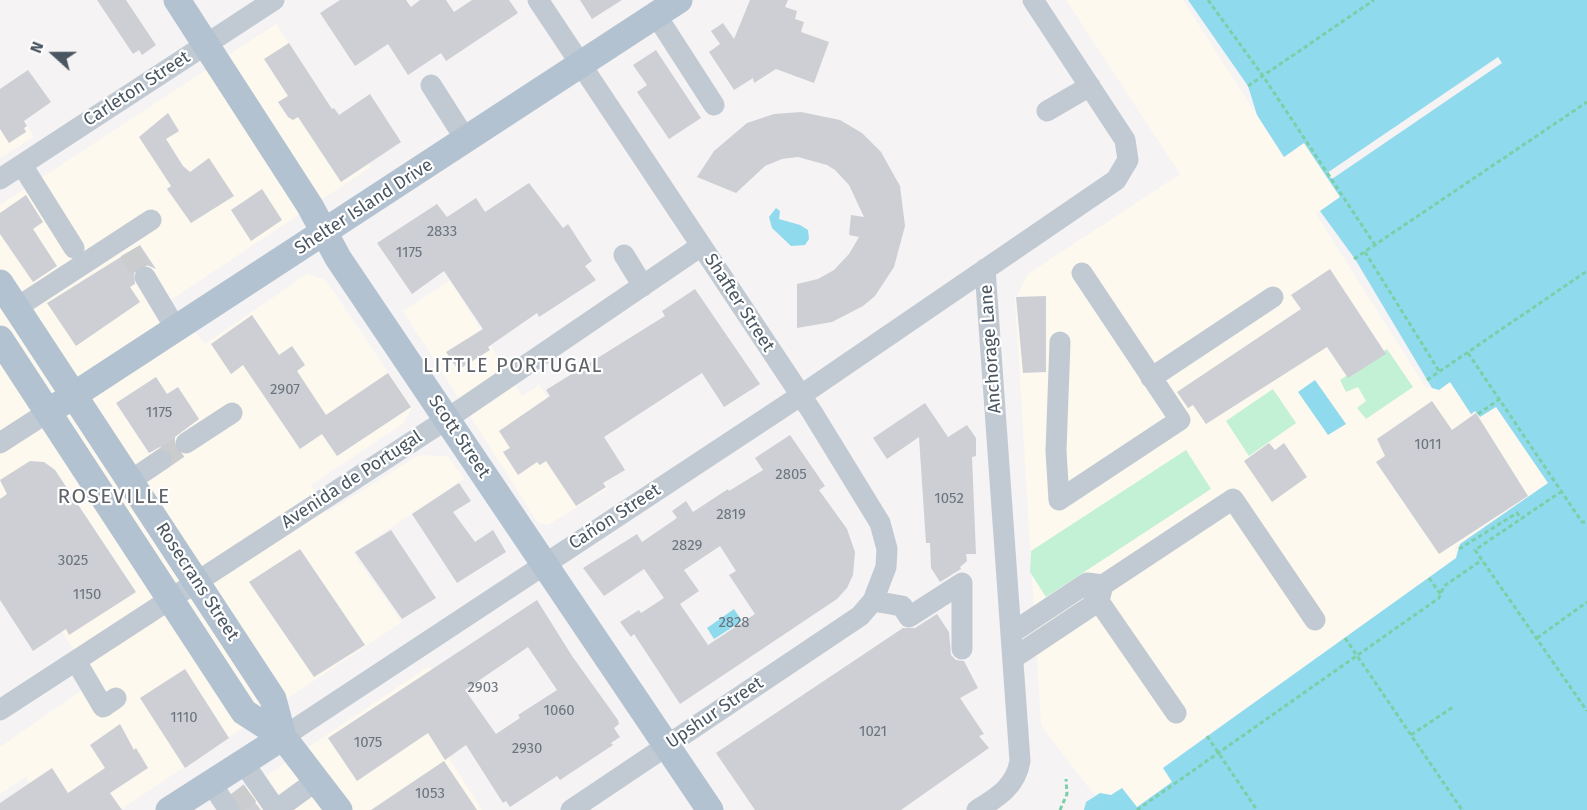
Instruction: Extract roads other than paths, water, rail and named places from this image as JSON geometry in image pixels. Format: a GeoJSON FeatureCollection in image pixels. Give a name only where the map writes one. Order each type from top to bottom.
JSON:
{"type":"FeatureCollection","features":[{"type":"Feature","properties":{"kind":"main road","name":"Scott Street"},"geometry":{"type":"LineString","coordinates":[[177,0],[325,231],[338,258],[710,810]]}},
{"type":"Feature","properties":{"kind":"main road","name":"Shelter Island Drive"},"geometry":{"type":"LineString","coordinates":[[48,412],[466,141],[665,6]]}},
{"type":"Feature","properties":{"kind":"main road","name":"Rosecrans Street"},"geometry":{"type":"LineString","coordinates":[[0,283],[72,395],[198,581],[273,699],[283,737]]}},
{"type":"Feature","properties":{"kind":"main road","name":"Rosecrans Street"},"geometry":{"type":"LineString","coordinates":[[0,339],[244,712],[283,737],[338,810]]}},
{"type":"Feature","properties":{"kind":"main road","name":"Cañon Street"},"geometry":{"type":"LineString","coordinates":[[176,806],[283,737]]}},
{"type":"Feature","properties":{"kind":"street","name":"Carleton Street"},"geometry":{"type":"LineString","coordinates":[[0,179],[274,0]]}},
{"type":"Feature","properties":{"kind":"street","name":"Shafter Street"},"geometry":{"type":"LineString","coordinates":[[538,0],[800,396],[880,524],[887,549],[886,567],[866,609]]}},
{"type":"Feature","properties":{"kind":"street","name":"Anchorage Lane"},"geometry":{"type":"LineString","coordinates":[[977,810],[1003,793],[1017,776],[1020,761],[1015,657],[985,269],[1108,186],[1124,170],[1128,156],[1125,140],[1033,0]]}},
{"type":"Feature","properties":{"kind":"street"},"geometry":{"type":"LineString","coordinates":[[665,6],[714,105]]}},
{"type":"Feature","properties":{"kind":"street"},"geometry":{"type":"LineString","coordinates":[[431,85],[466,141]]}},
{"type":"Feature","properties":{"kind":"street"},"geometry":{"type":"LineString","coordinates":[[1047,111],[1090,86]]}},
{"type":"Feature","properties":{"kind":"street"},"geometry":{"type":"LineString","coordinates":[[22,165],[74,248]]}},
{"type":"Feature","properties":{"kind":"street"},"geometry":{"type":"LineString","coordinates":[[16,308],[127,245],[151,220]]}},
{"type":"Feature","properties":{"kind":"street","name":"Avenida de Portugal"},"geometry":{"type":"LineString","coordinates":[[0,710],[447,419],[701,246]]}},
{"type":"Feature","properties":{"kind":"street"},"geometry":{"type":"LineString","coordinates":[[624,255],[643,286]]}},
{"type":"Feature","properties":{"kind":"street","name":"Cañon Street"},"geometry":{"type":"LineString","coordinates":[[283,737],[800,396],[985,269]]}},
{"type":"Feature","properties":{"kind":"street"},"geometry":{"type":"LineString","coordinates":[[1060,342],[1056,451],[1059,500],[1180,420],[1082,273]]}},
{"type":"Feature","properties":{"kind":"street"},"geometry":{"type":"LineString","coordinates":[[145,277],[176,329]]}},
{"type":"Feature","properties":{"kind":"street"},"geometry":{"type":"LineString","coordinates":[[1151,378],[1273,297]]}},
{"type":"Feature","properties":{"kind":"street"},"geometry":{"type":"LineString","coordinates":[[0,443],[48,412]]}},
{"type":"Feature","properties":{"kind":"street"},"geometry":{"type":"LineString","coordinates":[[186,443],[232,413]]}},
{"type":"Feature","properties":{"kind":"street"},"geometry":{"type":"LineString","coordinates":[[130,482],[161,460]]}},
{"type":"Feature","properties":{"kind":"street"},"geometry":{"type":"LineString","coordinates":[[1015,657],[1096,590],[1233,499],[1315,620]]}},
{"type":"Feature","properties":{"kind":"street"},"geometry":{"type":"LineString","coordinates":[[866,609],[902,606],[909,617],[962,582],[962,649]]}},
{"type":"Feature","properties":{"kind":"street"},"geometry":{"type":"LineString","coordinates":[[1013,632],[1096,590]]}},
{"type":"Feature","properties":{"kind":"street"},"geometry":{"type":"LineString","coordinates":[[1096,590],[1176,713]]}},
{"type":"Feature","properties":{"kind":"street","name":"Upshur Street"},"geometry":{"type":"LineString","coordinates":[[571,810],[866,609]]}},
{"type":"Feature","properties":{"kind":"street"},"geometry":{"type":"LineString","coordinates":[[76,661],[103,707],[116,698]]}},
{"type":"Feature","properties":{"kind":"street"},"geometry":{"type":"LineString","coordinates":[[243,762],[253,803]]}},
{"type":"Feature","properties":{"kind":"street"},"geometry":{"type":"LineString","coordinates":[[211,783],[253,803],[317,780]]}},
{"type":"Feature","properties":{"kind":"water"},"geometry":{"type":"Polygon","coordinates":[[[1188,0],[1587,0],[1587,810],[1084,810],[1086,802],[1100,793],[1111,795],[1122,788],[1137,807],[1172,782],[1163,768],[1456,558],[1460,544],[1548,483],[1496,407],[1480,417],[1475,411],[1471,414],[1450,382],[1439,390],[1432,388],[1355,259],[1320,211],[1340,197],[1304,143],[1284,157],[1257,115],[1248,86],[1188,0]]]}},
{"type":"Feature","properties":{"kind":"water"},"geometry":{"type":"Polygon","coordinates":[[[776,208],[780,211],[779,219],[800,225],[808,230],[809,239],[805,245],[791,246],[772,228],[769,217],[776,208]]]}},
{"type":"Feature","properties":{"kind":"water"},"geometry":{"type":"Polygon","coordinates":[[[1315,380],[1346,424],[1328,435],[1298,392],[1315,380]]]}},
{"type":"Feature","properties":{"kind":"water"},"geometry":{"type":"Polygon","coordinates":[[[734,609],[742,621],[714,639],[707,628],[734,609]]]}},
{"type":"Feature","properties":{"kind":"tunnel"},"geometry":{"type":"LineString","coordinates":[[130,251],[145,277]]}},
{"type":"Feature","properties":{"kind":"tunnel"},"geometry":{"type":"LineString","coordinates":[[161,460],[186,443]]}},
{"type":"Feature","properties":{"kind":"tunnel"},"geometry":{"type":"LineString","coordinates":[[234,805],[250,793]]}},
{"type":"Feature","properties":{"kind":"district","name":"LITTLE PORTUGAL"},"geometry":{"type":"Point","coordinates":[513,366]}},
{"type":"Feature","properties":{"kind":"district","name":"ROSEVILLE"},"geometry":{"type":"Point","coordinates":[114,497]}}]}
